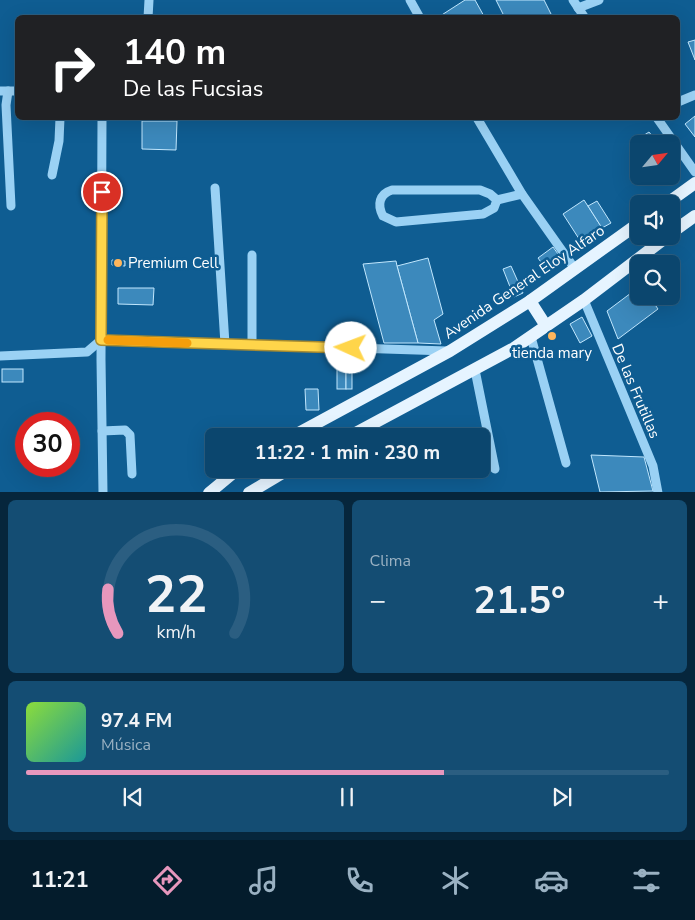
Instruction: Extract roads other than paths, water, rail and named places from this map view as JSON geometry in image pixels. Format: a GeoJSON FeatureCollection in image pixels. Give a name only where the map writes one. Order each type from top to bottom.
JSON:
{"type":"FeatureCollection","features":[{"type":"Feature","properties":{"kind":"main road"},"geometry":{"type":"LineString","coordinates":[[678,195],[695,183]]}},
{"type":"Feature","properties":{"kind":"main road"},"geometry":{"type":"LineString","coordinates":[[680,227],[695,216]]}},
{"type":"Feature","properties":{"kind":"main road","name":"Avenida General Eloy Alfaro"},"geometry":{"type":"LineString","coordinates":[[308,428],[450,351],[530,300],[630,229]]}},
{"type":"Feature","properties":{"kind":"main road"},"geometry":{"type":"LineString","coordinates":[[365,428],[475,370],[531,337],[584,300],[656,245]]}},
{"type":"Feature","properties":{"kind":"main road"},"geometry":{"type":"LineString","coordinates":[[530,300],[546,326]]}},
{"type":"Feature","properties":{"kind":"main road"},"geometry":{"type":"LineString","coordinates":[[208,492],[226,478]]}},
{"type":"Feature","properties":{"kind":"main road"},"geometry":{"type":"LineString","coordinates":[[249,492],[273,478]]}},
{"type":"Feature","properties":{"kind":"street"},"geometry":{"type":"LineString","coordinates":[[148,15],[149,0]]}},
{"type":"Feature","properties":{"kind":"street"},"geometry":{"type":"LineString","coordinates":[[410,0],[418,15]]}},
{"type":"Feature","properties":{"kind":"street"},"geometry":{"type":"LineString","coordinates":[[583,15],[575,4],[599,0]]}},
{"type":"Feature","properties":{"kind":"street"},"geometry":{"type":"LineString","coordinates":[[8,91],[6,106],[11,206]]}},
{"type":"Feature","properties":{"kind":"street"},"geometry":{"type":"LineString","coordinates":[[680,101],[694,97]]}},
{"type":"Feature","properties":{"kind":"street"},"geometry":{"type":"LineString","coordinates":[[52,175],[59,141],[60,120]]}},
{"type":"Feature","properties":{"kind":"street"},"geometry":{"type":"LineString","coordinates":[[102,120],[101,340],[103,492]]}},
{"type":"Feature","properties":{"kind":"street"},"geometry":{"type":"LineString","coordinates":[[477,120],[522,194],[575,269]]}},
{"type":"Feature","properties":{"kind":"street"},"geometry":{"type":"LineString","coordinates":[[658,120],[695,172]]}},
{"type":"Feature","properties":{"kind":"street"},"geometry":{"type":"LineString","coordinates":[[215,188],[225,344]]}},
{"type":"Feature","properties":{"kind":"street"},"geometry":{"type":"LineString","coordinates":[[392,190],[480,190],[490,194],[497,200],[494,208],[482,214],[403,222],[386,219],[381,212],[379,202],[384,194],[392,190]]}},
{"type":"Feature","properties":{"kind":"street"},"geometry":{"type":"LineString","coordinates":[[497,200],[522,194]]}},
{"type":"Feature","properties":{"kind":"street"},"geometry":{"type":"LineString","coordinates":[[252,255],[252,345]]}},
{"type":"Feature","properties":{"kind":"street","name":"De las Frutillas"},"geometry":{"type":"LineString","coordinates":[[584,300],[653,466],[658,492]]}},
{"type":"Feature","properties":{"kind":"street"},"geometry":{"type":"LineString","coordinates":[[531,337],[566,463]]}},
{"type":"Feature","properties":{"kind":"street"},"geometry":{"type":"LineString","coordinates":[[0,356],[87,352],[101,340],[450,351]]}},
{"type":"Feature","properties":{"kind":"street"},"geometry":{"type":"LineString","coordinates":[[475,370],[495,469]]}},
{"type":"Feature","properties":{"kind":"street"},"geometry":{"type":"LineString","coordinates":[[102,431],[125,430],[128,432],[132,474]]}},
{"type":"Feature","properties":{"kind":"place","name":"Premium Cell"},"geometry":{"type":"Point","coordinates":[118,263]}},
{"type":"Feature","properties":{"kind":"place","name":"tienda mary"},"geometry":{"type":"Point","coordinates":[552,336]}}]}
